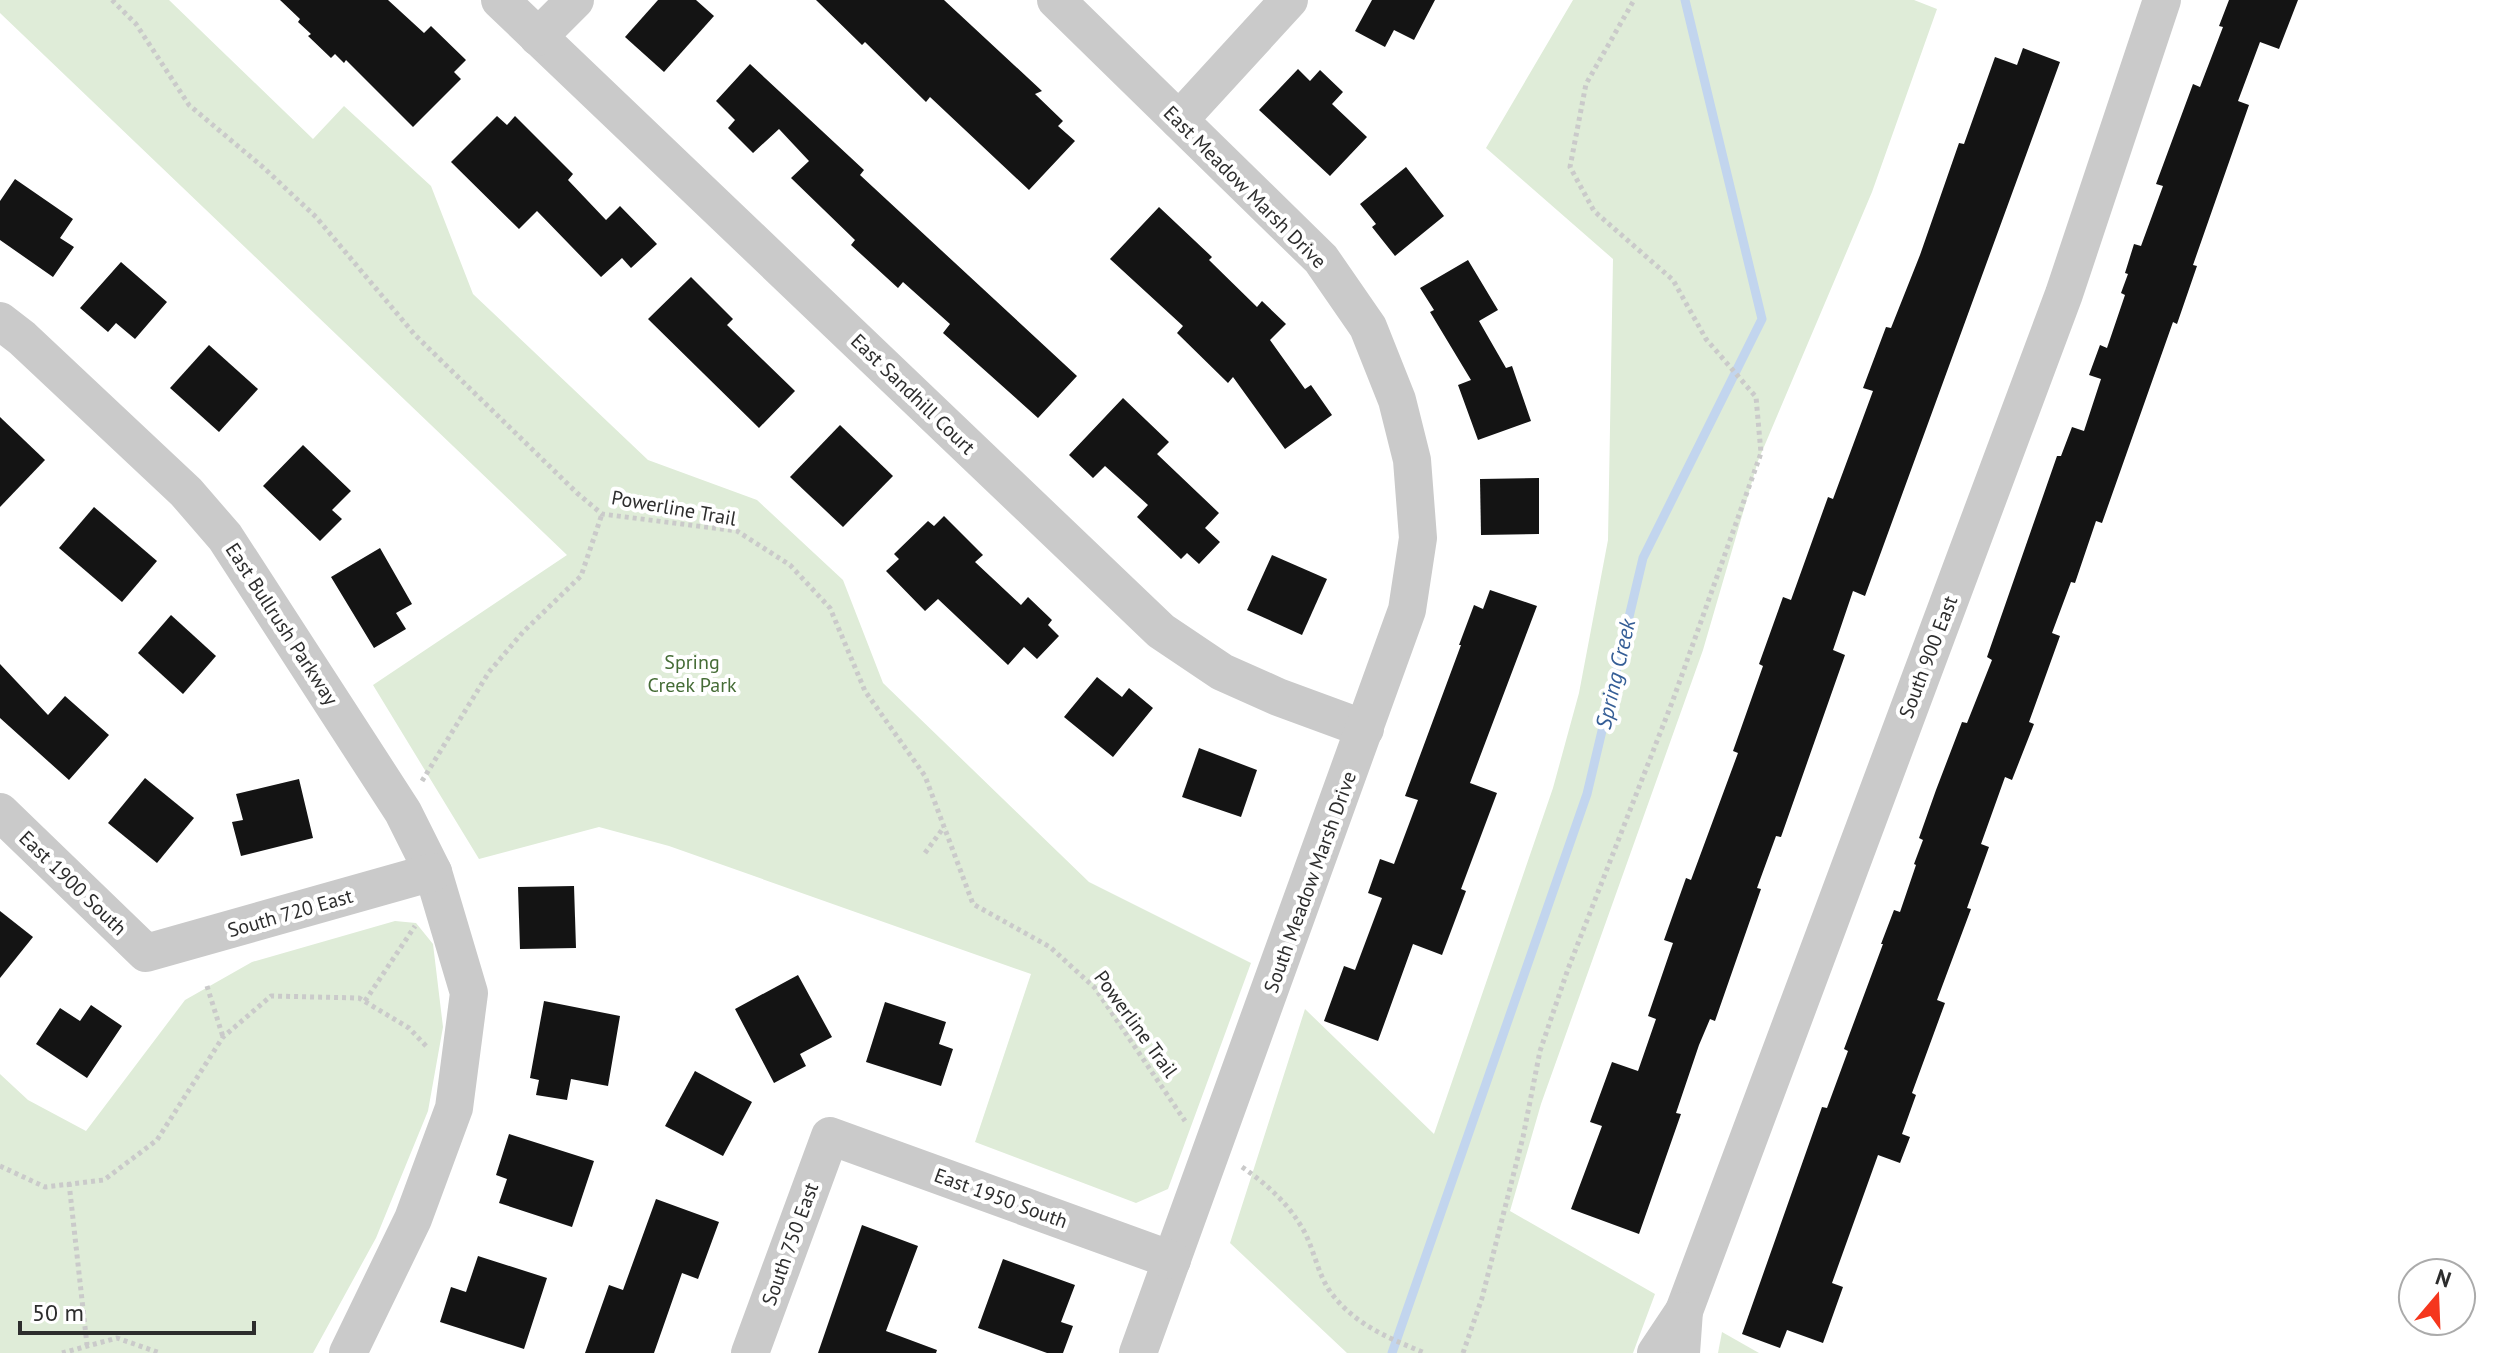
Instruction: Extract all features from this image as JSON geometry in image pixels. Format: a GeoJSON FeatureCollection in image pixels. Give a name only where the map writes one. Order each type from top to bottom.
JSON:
{"type":"FeatureCollection","features":[{"type":"Feature","properties":{"kind":"street","name":"East Sandhill Court"},"geometry":{"type":"LineString","coordinates":[[500,0],[1161,631],[1222,672],[1278,697],[1365,729]]}},
{"type":"Feature","properties":{"kind":"street"},"geometry":{"type":"LineString","coordinates":[[538,37],[575,0]]}},
{"type":"Feature","properties":{"kind":"street","name":"East Meadow Marsh Drive"},"geometry":{"type":"LineString","coordinates":[[1056,0],[1321,259],[1368,327],[1397,400]]}},
{"type":"Feature","properties":{"kind":"street"},"geometry":{"type":"LineString","coordinates":[[1179,120],[1289,0]]}},
{"type":"Feature","properties":{"kind":"street","name":"South 900 East"},"geometry":{"type":"LineString","coordinates":[[1656,1353],[1684,1311],[2064,294],[2162,0]]}},
{"type":"Feature","properties":{"kind":"street","name":"East Bullrush Parkway"},"geometry":{"type":"LineString","coordinates":[[0,321],[186,492],[225,537],[403,812],[433,872],[469,993],[454,1108],[413,1219],[348,1353]]}},
{"type":"Feature","properties":{"kind":"street","name":"South Meadow Marsh Drive"},"geometry":{"type":"LineString","coordinates":[[1138,1353],[1407,610],[1418,538],[1412,460],[1397,400]]}},
{"type":"Feature","properties":{"kind":"street","name":"East 1900 South"},"geometry":{"type":"LineString","coordinates":[[0,812],[146,953]]}},
{"type":"Feature","properties":{"kind":"street","name":"South 720 East"},"geometry":{"type":"LineString","coordinates":[[146,953],[433,872]]}},
{"type":"Feature","properties":{"kind":"street","name":"East 1950 South"},"geometry":{"type":"LineString","coordinates":[[830,1136],[1172,1260]]}},
{"type":"Feature","properties":{"kind":"street","name":"South 750 East"},"geometry":{"type":"LineString","coordinates":[[750,1353],[830,1136]]}},
{"type":"Feature","properties":{"kind":"street","name":"South 900 East"},"geometry":{"type":"LineString","coordinates":[[1681,1353],[1684,1311]]}},
{"type":"Feature","properties":{"kind":"path","name":"Powerline Trail"},"geometry":{"type":"LineString","coordinates":[[112,0],[136,24],[189,105],[316,217],[415,335],[602,514],[737,531],[790,565],[830,608],[865,691],[925,776],[973,904],[1050,947],[1095,988],[1187,1124]]}},
{"type":"Feature","properties":{"kind":"path"},"geometry":{"type":"LineString","coordinates":[[1463,1353],[1482,1298],[1523,1137],[1540,1051],[1673,700],[1761,453],[1756,397],[1706,339],[1673,280],[1594,211],[1570,167],[1586,84],[1634,0]]}},
{"type":"Feature","properties":{"kind":"path"},"geometry":{"type":"LineString","coordinates":[[422,780],[489,672],[523,632],[581,576],[602,514]]}},
{"type":"Feature","properties":{"kind":"path"},"geometry":{"type":"LineString","coordinates":[[925,853],[945,826]]}},
{"type":"Feature","properties":{"kind":"path"},"geometry":{"type":"LineString","coordinates":[[365,1001],[416,923]]}},
{"type":"Feature","properties":{"kind":"path"},"geometry":{"type":"LineString","coordinates":[[207,986],[223,1037]]}},
{"type":"Feature","properties":{"kind":"path"},"geometry":{"type":"LineString","coordinates":[[0,1166],[45,1187],[104,1180],[157,1140],[223,1037],[271,996],[359,998],[409,1028],[434,1055]]}},
{"type":"Feature","properties":{"kind":"path"},"geometry":{"type":"LineString","coordinates":[[1237,1164],[1268,1185],[1288,1207],[1305,1233],[1329,1289],[1375,1333],[1425,1353]]}},
{"type":"Feature","properties":{"kind":"path"},"geometry":{"type":"LineString","coordinates":[[69,1183],[87,1345]]}},
{"type":"Feature","properties":{"kind":"path"},"geometry":{"type":"LineString","coordinates":[[62,1353],[117,1338],[160,1353]]}},
{"type":"Feature","properties":{"kind":"green space","name":"Spring Creek Park"},"geometry":{"type":"Polygon","coordinates":[[[0,0],[169,0],[313,139],[344,106],[431,186],[473,294],[648,460],[757,500],[843,580],[883,683],[1089,882],[1251,963],[1168,1189],[1136,1203],[975,1142],[1031,974],[669,846],[599,827],[479,859],[373,685],[567,555],[0,13],[0,0]]]}},
{"type":"Feature","properties":{"kind":"green space"},"geometry":{"type":"Polygon","coordinates":[[[1573,0],[1914,0],[1937,9],[1872,192],[1758,461],[1703,650],[1541,1104],[1510,1211],[1655,1294],[1633,1353],[1347,1353],[1230,1243],[1305,1009],[1434,1134],[1553,788],[1579,693],[1608,540],[1613,259],[1486,148],[1573,0]]]}},
{"type":"Feature","properties":{"kind":"green space"},"geometry":{"type":"Polygon","coordinates":[[[395,921],[416,923],[433,944],[443,1027],[428,1111],[376,1238],[313,1353],[0,1353],[0,1074],[28,1100],[86,1131],[185,1000],[252,962],[395,921]]]}},
{"type":"Feature","properties":{"kind":"green space"},"geometry":{"type":"Polygon","coordinates":[[[1722,1332],[1759,1353],[1718,1353],[1722,1332]]]}},
{"type":"Feature","properties":{"kind":"building"},"geometry":{"type":"Polygon","coordinates":[[[280,0],[388,0],[424,33],[431,26],[466,60],[454,72],[461,79],[413,127],[346,60],[344,63],[335,54],[331,58],[308,36],[311,34],[298,22],[300,19],[280,0]]]}},
{"type":"Feature","properties":{"kind":"building"},"geometry":{"type":"Polygon","coordinates":[[[658,0],[696,0],[714,16],[664,72],[625,37],[658,0]]]}},
{"type":"Feature","properties":{"kind":"building"},"geometry":{"type":"Polygon","coordinates":[[[816,0],[944,0],[1042,91],[1035,94],[1063,121],[1058,126],[1075,141],[1029,190],[930,97],[926,102],[865,42],[862,45],[816,0]]]}},
{"type":"Feature","properties":{"kind":"building"},"geometry":{"type":"Polygon","coordinates":[[[1372,0],[1435,0],[1414,40],[1394,30],[1385,47],[1355,31],[1372,0]]]}},
{"type":"Feature","properties":{"kind":"building"},"geometry":{"type":"Polygon","coordinates":[[[2229,0],[2298,0],[2279,49],[2260,42],[2238,101],[2249,105],[2193,265],[2197,266],[2177,324],[2173,322],[2102,523],[2096,521],[2075,583],[2071,582],[2052,633],[2060,636],[2029,722],[2034,724],[2012,780],[2005,777],[1981,844],[1989,847],[1967,908],[1971,909],[1937,1000],[1945,1003],[1912,1093],[1916,1095],[1902,1134],[1910,1137],[1900,1163],[1878,1155],[1832,1283],[1843,1287],[1823,1343],[1787,1330],[1780,1348],[1742,1334],[1822,1107],[1827,1108],[1848,1051],[1844,1049],[1881,944],[1894,910],[1900,912],[1923,840],[1919,838],[1936,790],[1962,722],[1967,723],[1992,660],[1987,657],[2057,456],[2061,456],[2072,427],[2084,431],[2101,379],[2089,375],[2100,345],[2107,348],[2125,295],[2121,293],[2134,244],[2141,246],[2163,186],[2156,184],[2193,84],[2200,87],[2223,27],[2219,26],[2229,0]]]}},
{"type":"Feature","properties":{"kind":"building"},"geometry":{"type":"Polygon","coordinates":[[[2023,48],[2060,62],[1865,596],[1853,591],[1833,650],[1845,655],[1781,837],[1776,836],[1757,888],[1761,889],[1715,1021],[1710,1019],[1699,1045],[1676,1113],[1681,1114],[1639,1234],[1571,1209],[1602,1126],[1590,1122],[1612,1062],[1638,1071],[1656,1019],[1648,1016],[1673,943],[1664,940],[1686,878],[1691,880],[1738,753],[1733,751],[1783,597],[1791,600],[1828,497],[1833,499],[1873,391],[1863,388],[1886,327],[1891,328],[1959,143],[1964,144],[1995,57],[2017,65],[2023,48]]]}},
{"type":"Feature","properties":{"kind":"building"},"geometry":{"type":"Polygon","coordinates":[[[750,64],[864,170],[860,175],[1077,376],[1038,418],[943,333],[950,324],[903,282],[898,288],[851,245],[855,240],[791,178],[809,161],[779,129],[753,153],[728,128],[735,120],[716,101],[750,64]]]}},
{"type":"Feature","properties":{"kind":"building"},"geometry":{"type":"Polygon","coordinates":[[[1298,69],[1310,81],[1320,70],[1343,92],[1332,104],[1367,137],[1330,176],[1259,110],[1298,69]]]}},
{"type":"Feature","properties":{"kind":"building"},"geometry":{"type":"Polygon","coordinates":[[[497,116],[507,125],[515,116],[573,174],[568,180],[606,220],[620,206],[657,244],[631,268],[622,258],[601,277],[537,211],[519,229],[451,162],[497,116]]]}},
{"type":"Feature","properties":{"kind":"building"},"geometry":{"type":"Polygon","coordinates":[[[1406,167],[1444,216],[1395,256],[1372,227],[1376,224],[1360,204],[1406,167]]]}},
{"type":"Feature","properties":{"kind":"building"},"geometry":{"type":"Polygon","coordinates":[[[15,179],[73,219],[60,238],[74,247],[53,277],[0,240],[0,201],[15,179]]]}},
{"type":"Feature","properties":{"kind":"building"},"geometry":{"type":"Polygon","coordinates":[[[1159,207],[1212,257],[1209,260],[1257,307],[1262,301],[1286,324],[1270,340],[1305,389],[1311,385],[1332,415],[1285,449],[1233,377],[1228,383],[1177,333],[1183,326],[1110,259],[1159,207]]]}},
{"type":"Feature","properties":{"kind":"building"},"geometry":{"type":"Polygon","coordinates":[[[1468,260],[1498,310],[1479,321],[1506,368],[1512,366],[1531,421],[1478,440],[1458,385],[1471,380],[1430,312],[1434,310],[1420,288],[1468,260]]]}},
{"type":"Feature","properties":{"kind":"building"},"geometry":{"type":"Polygon","coordinates":[[[121,262],[167,302],[135,339],[116,323],[108,332],[80,308],[121,262]]]}},
{"type":"Feature","properties":{"kind":"building"},"geometry":{"type":"Polygon","coordinates":[[[691,277],[733,319],[727,325],[795,391],[759,428],[648,319],[691,277]]]}},
{"type":"Feature","properties":{"kind":"building"},"geometry":{"type":"Polygon","coordinates":[[[209,345],[258,389],[219,432],[170,388],[209,345]]]}},
{"type":"Feature","properties":{"kind":"building"},"geometry":{"type":"Polygon","coordinates":[[[1123,398],[1169,442],[1157,454],[1219,513],[1205,528],[1220,542],[1199,564],[1187,553],[1181,559],[1137,517],[1148,505],[1105,466],[1093,478],[1069,455],[1123,398]]]}},
{"type":"Feature","properties":{"kind":"building"},"geometry":{"type":"Polygon","coordinates":[[[0,417],[45,460],[0,507],[0,417]]]}},
{"type":"Feature","properties":{"kind":"building"},"geometry":{"type":"Polygon","coordinates":[[[840,425],[893,476],[843,527],[790,477],[840,425]]]}},
{"type":"Feature","properties":{"kind":"building"},"geometry":{"type":"Polygon","coordinates":[[[303,445],[351,491],[332,510],[342,519],[320,541],[263,486],[303,445]]]}},
{"type":"Feature","properties":{"kind":"building"},"geometry":{"type":"Polygon","coordinates":[[[1539,478],[1539,534],[1481,535],[1480,479],[1539,478]]]}},
{"type":"Feature","properties":{"kind":"building"},"geometry":{"type":"Polygon","coordinates":[[[94,507],[157,561],[122,602],[59,548],[94,507]]]}},
{"type":"Feature","properties":{"kind":"building"},"geometry":{"type":"Polygon","coordinates":[[[944,516],[983,555],[975,562],[1021,605],[1028,597],[1052,620],[1048,625],[1059,636],[1037,659],[1024,647],[1008,665],[938,599],[925,611],[886,571],[899,559],[894,554],[928,521],[934,526],[944,516]]]}},
{"type":"Feature","properties":{"kind":"building"},"geometry":{"type":"Polygon","coordinates":[[[380,548],[412,604],[396,613],[406,629],[374,648],[331,577],[380,548]]]}},
{"type":"Feature","properties":{"kind":"building"},"geometry":{"type":"Polygon","coordinates":[[[1272,555],[1327,579],[1302,635],[1247,610],[1272,555]]]}},
{"type":"Feature","properties":{"kind":"building"},"geometry":{"type":"Polygon","coordinates":[[[1490,590],[1537,606],[1470,783],[1497,793],[1461,889],[1466,891],[1442,955],[1413,944],[1378,1041],[1324,1021],[1344,966],[1355,970],[1382,898],[1368,893],[1380,859],[1394,864],[1418,800],[1405,796],[1474,605],[1483,609],[1490,590]]]}},
{"type":"Feature","properties":{"kind":"building"},"geometry":{"type":"Polygon","coordinates":[[[171,615],[216,656],[183,694],[138,653],[171,615]]]}},
{"type":"Feature","properties":{"kind":"building"},"geometry":{"type":"Polygon","coordinates":[[[0,664],[48,715],[65,696],[109,735],[69,780],[0,718],[0,664]]]}},
{"type":"Feature","properties":{"kind":"building"},"geometry":{"type":"Polygon","coordinates":[[[1097,677],[1122,697],[1129,688],[1153,708],[1113,757],[1064,717],[1097,677]]]}},
{"type":"Feature","properties":{"kind":"building"},"geometry":{"type":"Polygon","coordinates":[[[1199,748],[1257,770],[1241,817],[1182,797],[1199,748]]]}},
{"type":"Feature","properties":{"kind":"building"},"geometry":{"type":"Polygon","coordinates":[[[145,778],[194,818],[157,863],[108,823],[145,778]]]}},
{"type":"Feature","properties":{"kind":"building"},"geometry":{"type":"Polygon","coordinates":[[[299,779],[313,838],[241,856],[232,822],[243,820],[236,794],[299,779]]]}},
{"type":"Feature","properties":{"kind":"building"},"geometry":{"type":"Polygon","coordinates":[[[574,886],[576,948],[520,949],[518,887],[574,886]]]}},
{"type":"Feature","properties":{"kind":"building"},"geometry":{"type":"Polygon","coordinates":[[[0,911],[33,937],[0,978],[0,911]]]}},
{"type":"Feature","properties":{"kind":"building"},"geometry":{"type":"Polygon","coordinates":[[[798,975],[832,1037],[800,1054],[806,1066],[774,1083],[735,1009],[798,975]]]}},
{"type":"Feature","properties":{"kind":"building"},"geometry":{"type":"Polygon","coordinates":[[[544,1001],[620,1016],[608,1086],[571,1079],[567,1100],[536,1095],[539,1080],[530,1078],[544,1001]]]}},
{"type":"Feature","properties":{"kind":"building"},"geometry":{"type":"Polygon","coordinates":[[[885,1002],[946,1022],[939,1044],[953,1049],[941,1086],[866,1062],[885,1002]]]}},
{"type":"Feature","properties":{"kind":"building"},"geometry":{"type":"Polygon","coordinates":[[[91,1005],[122,1026],[87,1078],[36,1044],[60,1008],[80,1021],[91,1005]]]}},
{"type":"Feature","properties":{"kind":"building"},"geometry":{"type":"Polygon","coordinates":[[[695,1071],[752,1102],[723,1156],[665,1126],[695,1071]]]}},
{"type":"Feature","properties":{"kind":"building"},"geometry":{"type":"Polygon","coordinates":[[[509,1134],[594,1161],[572,1227],[499,1203],[507,1179],[496,1175],[509,1134]]]}},
{"type":"Feature","properties":{"kind":"building"},"geometry":{"type":"Polygon","coordinates":[[[656,1199],[719,1222],[698,1279],[682,1273],[654,1353],[585,1353],[609,1285],[623,1290],[656,1199]]]}},
{"type":"Feature","properties":{"kind":"building"},"geometry":{"type":"Polygon","coordinates":[[[862,1225],[918,1246],[886,1331],[937,1350],[936,1353],[818,1353],[862,1225]]]}},
{"type":"Feature","properties":{"kind":"building"},"geometry":{"type":"Polygon","coordinates":[[[478,1256],[547,1278],[524,1349],[440,1322],[451,1287],[466,1292],[478,1256]]]}},
{"type":"Feature","properties":{"kind":"building"},"geometry":{"type":"Polygon","coordinates":[[[1003,1259],[1075,1285],[1061,1322],[1073,1326],[1063,1353],[1047,1353],[978,1328],[1003,1259]]]}},
{"type":"Feature","properties":{"kind":"waterway","name":"Spring Creek"},"geometry":{"type":"LineString","coordinates":[[1392,1353],[1587,794],[1643,558],[1762,319],[1685,0]]}}]}
